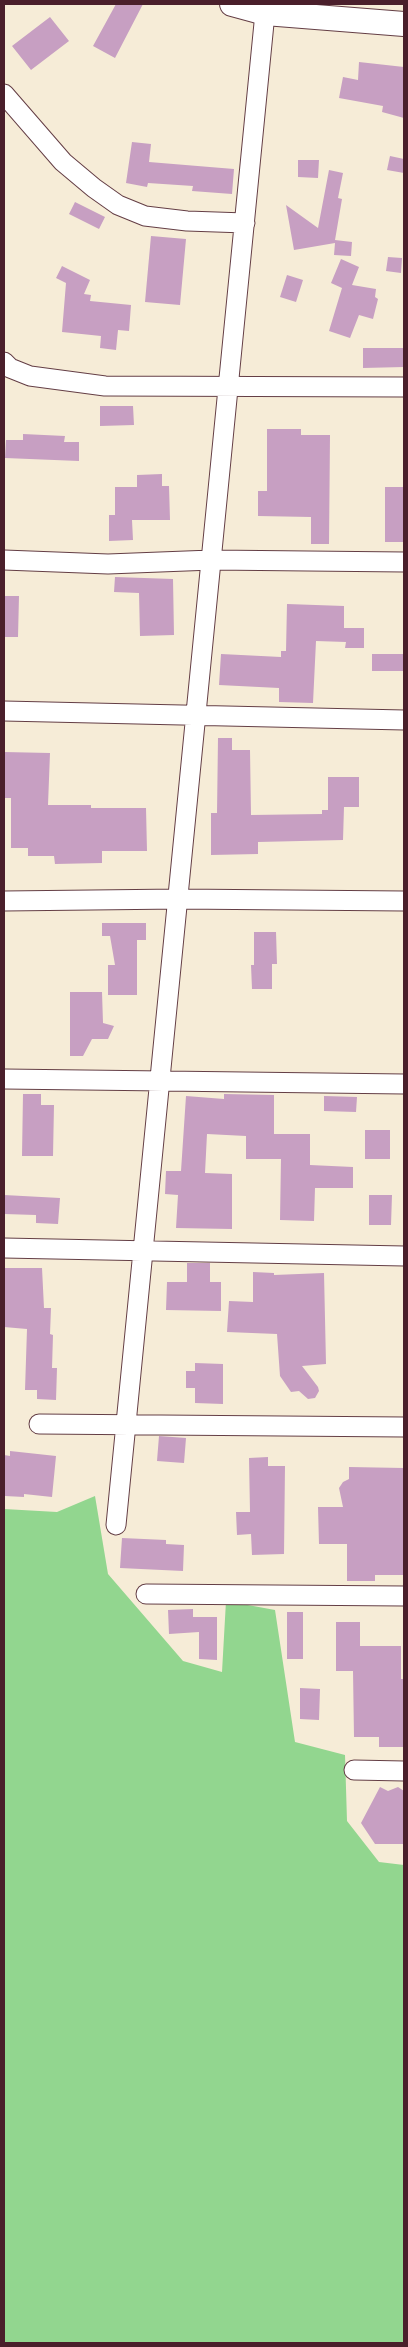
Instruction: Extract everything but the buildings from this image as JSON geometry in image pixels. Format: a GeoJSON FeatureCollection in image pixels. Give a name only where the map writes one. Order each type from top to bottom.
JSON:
{"type":"FeatureCollection","features":[{"type":"Feature","properties":{"kind":"street"},"geometry":{"type":"LineString","coordinates":[[232,4],[265,13],[340,21],[404,24]]}},
{"type":"Feature","properties":{"kind":"street"},"geometry":{"type":"LineString","coordinates":[[116,1525],[265,13]]}},
{"type":"Feature","properties":{"kind":"street"},"geometry":{"type":"LineString","coordinates":[[4,94],[64,162],[94,188],[118,205],[145,216],[187,221],[245,223]]}},
{"type":"Feature","properties":{"kind":"street"},"geometry":{"type":"LineString","coordinates":[[4,362],[10,368],[30,376],[89,384],[164,387],[404,387]]}},
{"type":"Feature","properties":{"kind":"street"},"geometry":{"type":"LineString","coordinates":[[4,560],[108,564],[212,560],[404,562]]}},
{"type":"Feature","properties":{"kind":"street"},"geometry":{"type":"LineString","coordinates":[[4,711],[197,717],[404,720]]}},
{"type":"Feature","properties":{"kind":"street"},"geometry":{"type":"LineString","coordinates":[[4,901],[179,899],[404,901]]}},
{"type":"Feature","properties":{"kind":"street"},"geometry":{"type":"LineString","coordinates":[[4,1079],[404,1084]]}},
{"type":"Feature","properties":{"kind":"street"},"geometry":{"type":"LineString","coordinates":[[4,1248],[404,1256]]}},
{"type":"Feature","properties":{"kind":"street"},"geometry":{"type":"LineString","coordinates":[[39,1424],[404,1426]]}},
{"type":"Feature","properties":{"kind":"street"},"geometry":{"type":"LineString","coordinates":[[146,1594],[404,1596]]}},
{"type":"Feature","properties":{"kind":"street"},"geometry":{"type":"LineString","coordinates":[[354,1770],[404,1770]]}},
{"type":"Feature","properties":{"kind":"green space"},"geometry":{"type":"Polygon","coordinates":[[[95,1496],[108,1574],[183,1661],[222,1672],[226,1601],[275,1610],[295,1742],[345,1755],[347,1821],[379,1862],[404,1865],[404,2343],[4,2343],[4,1509],[57,1512],[95,1496]]]}}]}
